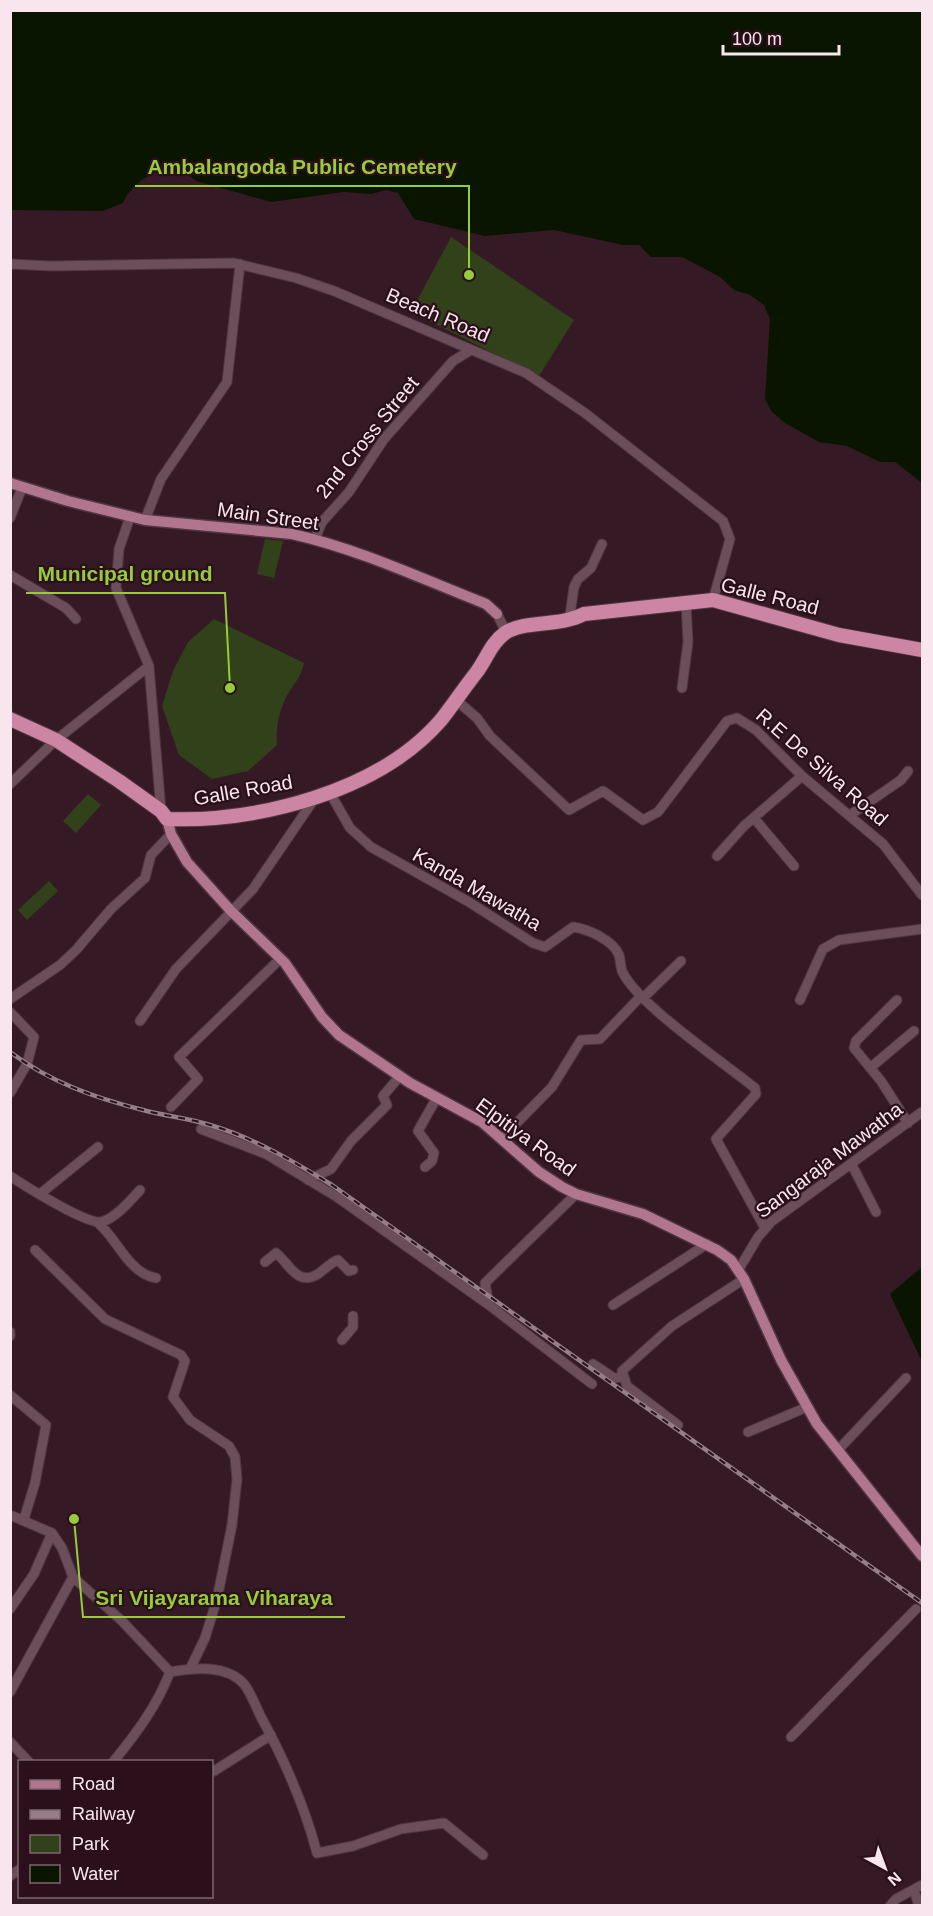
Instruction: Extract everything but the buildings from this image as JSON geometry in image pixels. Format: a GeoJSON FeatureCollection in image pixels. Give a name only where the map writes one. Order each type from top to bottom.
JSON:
{"type":"FeatureCollection","features":[{"type":"Feature","properties":{"kind":"highway","name":"Galle Road"},"geometry":{"type":"LineString","coordinates":[[164,815],[212,819],[315,798],[365,779],[418,742],[442,718],[505,634],[536,624],[569,622],[584,614],[713,600],[840,635],[922,650]]}},
{"type":"Feature","properties":{"kind":"highway","name":"Galle Road"},"geometry":{"type":"LineString","coordinates":[[468,681],[470,671],[500,620],[528,621],[536,624]]}},
{"type":"Feature","properties":{"kind":"highway"},"geometry":{"type":"LineString","coordinates":[[10,718],[56,740],[164,815]]}},
{"type":"Feature","properties":{"kind":"main road","name":"Main Street"},"geometry":{"type":"LineString","coordinates":[[10,483],[145,520],[292,534],[315,539],[368,556],[486,604],[500,620]]}},
{"type":"Feature","properties":{"kind":"main road","name":"Elpitiya Road"},"geometry":{"type":"LineString","coordinates":[[164,815],[171,834],[187,862],[231,911],[280,958],[304,987],[322,1017],[339,1035],[399,1077],[482,1122],[539,1172],[576,1194],[643,1214],[707,1244],[717,1250],[742,1274],[781,1360],[807,1407],[922,1556]]}},
{"type":"Feature","properties":{"kind":"street","name":"Beach Road"},"geometry":{"type":"LineString","coordinates":[[10,264],[51,266],[240,264],[296,278],[334,291],[526,373],[558,393],[723,521],[730,538],[713,600]]}},
{"type":"Feature","properties":{"kind":"street"},"geometry":{"type":"LineString","coordinates":[[145,520],[161,479],[227,382],[240,264]]}},
{"type":"Feature","properties":{"kind":"street"},"geometry":{"type":"LineString","coordinates":[[453,341],[453,361]]}},
{"type":"Feature","properties":{"kind":"street","name":"2nd Cross Street"},"geometry":{"type":"LineString","coordinates":[[315,539],[322,522],[349,492],[384,440],[453,361],[471,350]]}},
{"type":"Feature","properties":{"kind":"street"},"geometry":{"type":"LineString","coordinates":[[10,518],[22,488]]}},
{"type":"Feature","properties":{"kind":"street"},"geometry":{"type":"LineString","coordinates":[[130,517],[119,549],[116,588],[149,666],[164,815]]}},
{"type":"Feature","properties":{"kind":"street"},"geometry":{"type":"LineString","coordinates":[[569,622],[574,588],[578,579],[591,568],[602,544]]}},
{"type":"Feature","properties":{"kind":"street"},"geometry":{"type":"LineString","coordinates":[[10,575],[66,608],[76,619]]}},
{"type":"Feature","properties":{"kind":"street"},"geometry":{"type":"LineString","coordinates":[[682,688],[688,642],[686,603]]}},
{"type":"Feature","properties":{"kind":"street"},"geometry":{"type":"LineString","coordinates":[[10,784],[56,740],[149,666]]}},
{"type":"Feature","properties":{"kind":"street","name":"R.E De Silva Road"},"geometry":{"type":"LineString","coordinates":[[456,700],[477,718],[490,736],[569,810],[603,791],[643,820],[650,819],[667,801],[727,721],[732,719],[742,721],[756,730],[802,776],[894,855],[922,895]]}},
{"type":"Feature","properties":{"kind":"street"},"geometry":{"type":"LineString","coordinates":[[850,815],[901,780],[908,771]]}},
{"type":"Feature","properties":{"kind":"street"},"geometry":{"type":"LineString","coordinates":[[717,856],[754,818],[802,776]]}},
{"type":"Feature","properties":{"kind":"street","name":"Kanda Mawatha"},"geometry":{"type":"LineString","coordinates":[[330,793],[350,828],[371,847],[470,902],[533,943],[544,947],[556,936],[573,927],[585,929],[600,937],[618,953],[623,973],[642,997],[755,1088],[756,1094],[716,1139],[765,1228]]}},
{"type":"Feature","properties":{"kind":"street"},"geometry":{"type":"LineString","coordinates":[[140,1021],[164,984],[270,867],[315,798]]}},
{"type":"Feature","properties":{"kind":"street"},"geometry":{"type":"LineString","coordinates":[[754,818],[794,866]]}},
{"type":"Feature","properties":{"kind":"street"},"geometry":{"type":"LineString","coordinates":[[10,999],[60,965],[76,950],[111,909],[145,878],[151,855],[171,834]]}},
{"type":"Feature","properties":{"kind":"street"},"geometry":{"type":"LineString","coordinates":[[800,1000],[824,949],[839,940],[922,929]]}},
{"type":"Feature","properties":{"kind":"street"},"geometry":{"type":"LineString","coordinates":[[171,1107],[198,1079],[179,1057],[280,958]]}},
{"type":"Feature","properties":{"kind":"street"},"geometry":{"type":"LineString","coordinates":[[501,1139],[552,1087],[581,1040],[600,1039],[681,961]]}},
{"type":"Feature","properties":{"kind":"street"},"geometry":{"type":"LineString","coordinates":[[897,1000],[856,1041],[854,1048],[908,1124]]}},
{"type":"Feature","properties":{"kind":"street"},"geometry":{"type":"LineString","coordinates":[[10,1012],[33,1037],[27,1064],[10,1093]]}},
{"type":"Feature","properties":{"kind":"street"},"geometry":{"type":"LineString","coordinates":[[870,1068],[914,1031]]}},
{"type":"Feature","properties":{"kind":"street"},"geometry":{"type":"LineString","coordinates":[[308,1180],[325,1174],[336,1164],[351,1141],[387,1105],[383,1096],[399,1077]]}},
{"type":"Feature","properties":{"kind":"street"},"geometry":{"type":"LineString","coordinates":[[425,1167],[432,1161],[435,1153],[418,1131],[436,1099]]}},
{"type":"Feature","properties":{"kind":"street","name":"Sangaraja Mawatha"},"geometry":{"type":"LineString","coordinates":[[742,1274],[765,1228],[922,1112]]}},
{"type":"Feature","properties":{"kind":"street"},"geometry":{"type":"LineString","coordinates":[[201,1129],[266,1154],[337,1197],[489,1305],[592,1384]]}},
{"type":"Feature","properties":{"kind":"street"},"geometry":{"type":"LineString","coordinates":[[40,1194],[98,1147]]}},
{"type":"Feature","properties":{"kind":"street"},"geometry":{"type":"LineString","coordinates":[[852,1164],[876,1212]]}},
{"type":"Feature","properties":{"kind":"street"},"geometry":{"type":"LineString","coordinates":[[10,1176],[40,1194],[97,1222],[114,1239],[134,1267],[142,1274],[156,1278]]}},
{"type":"Feature","properties":{"kind":"street"},"geometry":{"type":"LineString","coordinates":[[97,1222],[109,1218],[140,1190]]}},
{"type":"Feature","properties":{"kind":"street"},"geometry":{"type":"LineString","coordinates":[[489,1305],[485,1282],[576,1194]]}},
{"type":"Feature","properties":{"kind":"street"},"geometry":{"type":"LineString","coordinates":[[613,1305],[707,1244]]}},
{"type":"Feature","properties":{"kind":"street"},"geometry":{"type":"LineString","coordinates":[[35,1250],[105,1319],[181,1354],[185,1360],[173,1397],[184,1415],[229,1446],[235,1457],[237,1479],[225,1566],[209,1628],[190,1669]]}},
{"type":"Feature","properties":{"kind":"street"},"geometry":{"type":"LineString","coordinates":[[265,1262],[276,1253],[296,1275],[304,1278],[315,1276],[338,1260],[349,1271],[353,1270]]}},
{"type":"Feature","properties":{"kind":"street"},"geometry":{"type":"LineString","coordinates":[[678,1425],[627,1386],[622,1377],[622,1371],[649,1344],[742,1274]]}},
{"type":"Feature","properties":{"kind":"street"},"geometry":{"type":"LineString","coordinates":[[342,1340],[353,1328],[353,1316]]}},
{"type":"Feature","properties":{"kind":"street"},"geometry":{"type":"LineString","coordinates":[[593,1364],[614,1378],[622,1377]]}},
{"type":"Feature","properties":{"kind":"street"},"geometry":{"type":"LineString","coordinates":[[838,1450],[906,1378]]}},
{"type":"Feature","properties":{"kind":"street"},"geometry":{"type":"LineString","coordinates":[[10,1395],[46,1425],[31,1497],[24,1519]]}},
{"type":"Feature","properties":{"kind":"street"},"geometry":{"type":"LineString","coordinates":[[748,1432],[807,1407]]}},
{"type":"Feature","properties":{"kind":"street"},"geometry":{"type":"LineString","coordinates":[[10,1515],[24,1519],[52,1533],[62,1548],[73,1577],[122,1621],[170,1672]]}},
{"type":"Feature","properties":{"kind":"street"},"geometry":{"type":"LineString","coordinates":[[10,1609],[34,1574],[52,1533]]}},
{"type":"Feature","properties":{"kind":"street"},"geometry":{"type":"LineString","coordinates":[[10,1692],[73,1577]]}},
{"type":"Feature","properties":{"kind":"street"},"geometry":{"type":"LineString","coordinates":[[791,1737],[916,1609]]}},
{"type":"Feature","properties":{"kind":"street"},"geometry":{"type":"LineString","coordinates":[[170,1672],[217,1669],[243,1683],[283,1756],[306,1812],[317,1852],[353,1846],[401,1829],[444,1823],[483,1855]]}},
{"type":"Feature","properties":{"kind":"street"},"geometry":{"type":"LineString","coordinates":[[114,1760],[140,1728],[162,1692],[170,1672]]}},
{"type":"Feature","properties":{"kind":"street"},"geometry":{"type":"LineString","coordinates":[[214,1772],[271,1735]]}},
{"type":"Feature","properties":{"kind":"street"},"geometry":{"type":"LineString","coordinates":[[10,1742],[28,1760]]}},
{"type":"Feature","properties":{"kind":"street"},"geometry":{"type":"LineString","coordinates":[[890,1905],[896,1899],[918,1887],[919,1905]]}},
{"type":"Feature","properties":{"kind":"green space"},"geometry":{"type":"Polygon","coordinates":[[[451,237],[574,320],[539,376],[411,312],[451,237]]]}},
{"type":"Feature","properties":{"kind":"green space"},"geometry":{"type":"Polygon","coordinates":[[[265,539],[283,541],[274,578],[257,574],[265,539]]]}},
{"type":"Feature","properties":{"kind":"green space"},"geometry":{"type":"Polygon","coordinates":[[[214,619],[304,663],[282,707],[278,723],[277,745],[248,771],[212,779],[179,755],[162,706],[173,671],[188,642],[214,619]]]}},
{"type":"Feature","properties":{"kind":"green space"},"geometry":{"type":"Polygon","coordinates":[[[88,794],[101,805],[76,833],[63,821],[88,794]]]}},
{"type":"Feature","properties":{"kind":"green space"},"geometry":{"type":"Polygon","coordinates":[[[49,881],[58,891],[27,920],[18,910],[49,881]]]}},
{"type":"Feature","properties":{"kind":"water"},"geometry":{"type":"Polygon","coordinates":[[[11,10],[922,11],[922,483],[895,462],[880,462],[847,446],[819,442],[785,423],[772,412],[765,399],[770,319],[764,305],[750,295],[734,290],[720,277],[682,257],[651,257],[639,245],[623,245],[554,230],[485,236],[414,219],[398,193],[386,190],[371,194],[344,192],[271,202],[196,181],[176,165],[145,178],[132,189],[123,203],[103,211],[11,210],[11,10]]]}},
{"type":"Feature","properties":{"kind":"water"},"geometry":{"type":"Polygon","coordinates":[[[922,1267],[922,1362],[890,1294],[922,1267]]]}},
{"type":"Feature","properties":{"kind":"railway"},"geometry":{"type":"LineString","coordinates":[[10,1052],[41,1072],[90,1094],[151,1112],[202,1123],[242,1136],[332,1185],[922,1603]]}},
{"type":"Feature","properties":{"kind":"place","name":"Ambalangoda Public Cemetery"},"geometry":{"type":"Point","coordinates":[469,275]}},
{"type":"Feature","properties":{"kind":"place","name":"Municipal ground"},"geometry":{"type":"Point","coordinates":[230,688]}},
{"type":"Feature","properties":{"kind":"place","name":"Sri Vijayarama Viharaya"},"geometry":{"type":"Point","coordinates":[74,1519]}}]}
